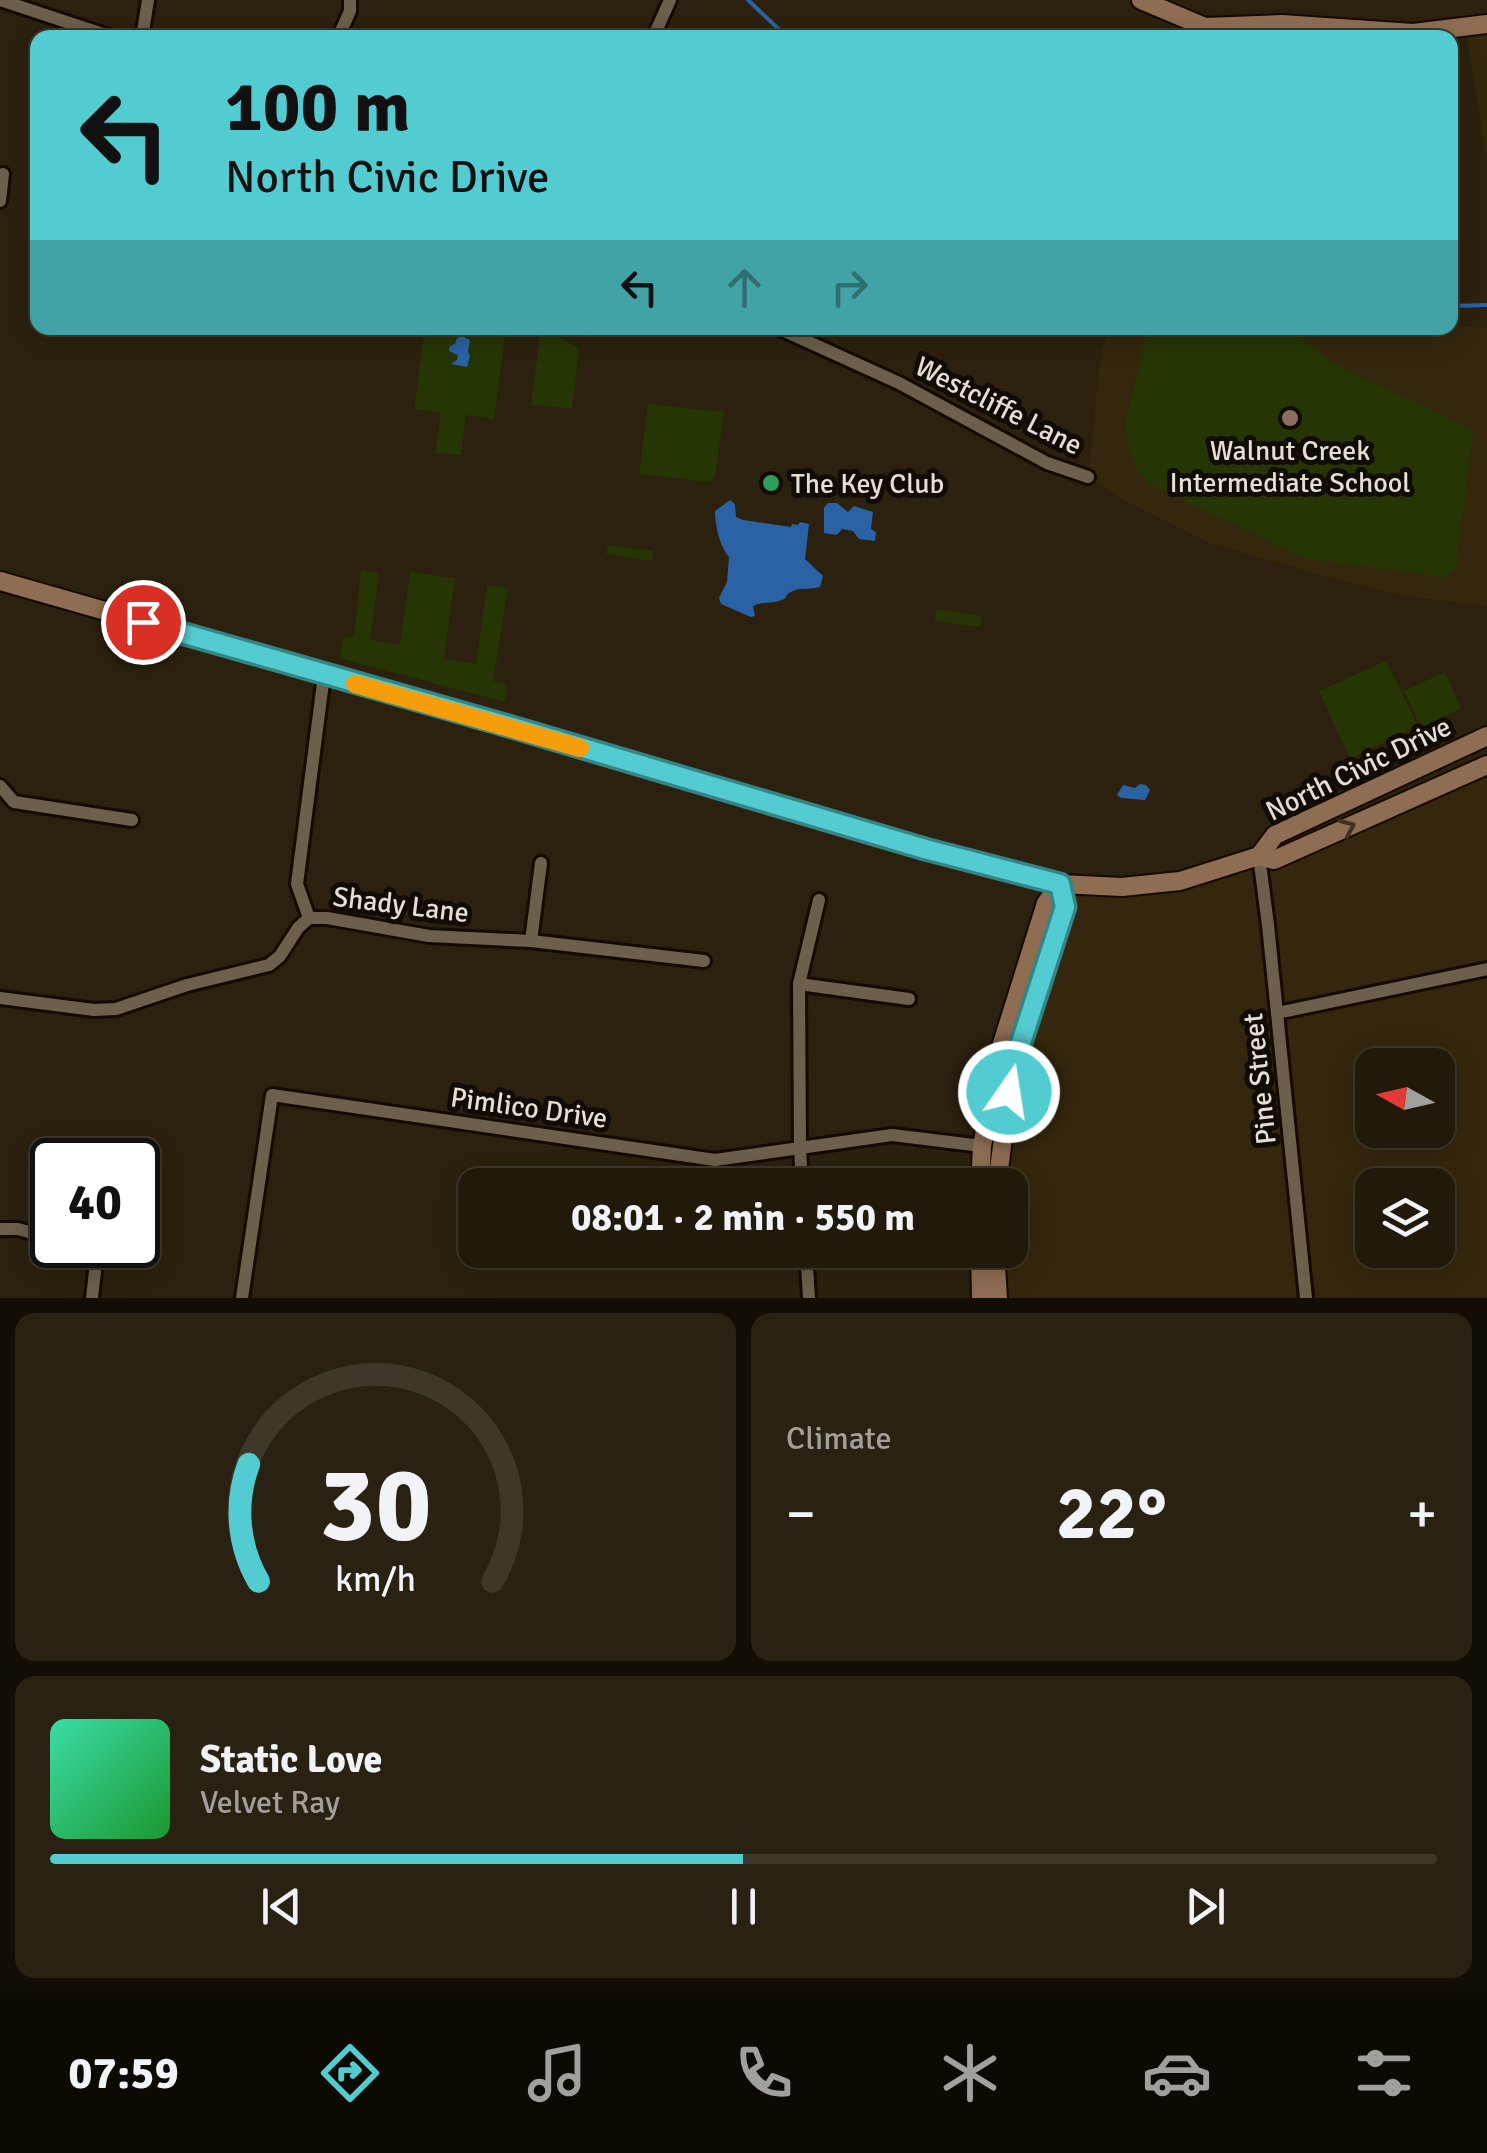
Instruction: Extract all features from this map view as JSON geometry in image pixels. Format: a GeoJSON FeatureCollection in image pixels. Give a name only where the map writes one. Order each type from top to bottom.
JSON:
{"type":"FeatureCollection","features":[{"type":"Feature","properties":{"kind":"main road"},"geometry":{"type":"LineString","coordinates":[[1141,0],[1205,26],[1282,24],[1369,30]]}},
{"type":"Feature","properties":{"kind":"main road"},"geometry":{"type":"LineString","coordinates":[[1438,30],[1487,24]]}},
{"type":"Feature","properties":{"kind":"main road","name":"North Civic Drive"},"geometry":{"type":"LineString","coordinates":[[0,581],[925,849],[1060,884],[1122,886],[1180,881],[1258,856],[1274,860],[1487,765]]}},
{"type":"Feature","properties":{"kind":"main road","name":"North Civic Drive"},"geometry":{"type":"LineString","coordinates":[[1258,856],[1275,835],[1487,736]]}},
{"type":"Feature","properties":{"kind":"main road"},"geometry":{"type":"LineString","coordinates":[[981,1168],[1000,1050],[1046,903],[1060,884]]}},
{"type":"Feature","properties":{"kind":"main road"},"geometry":{"type":"LineString","coordinates":[[999,1168],[1017,1055],[1065,907],[1060,884]]}},
{"type":"Feature","properties":{"kind":"main road"},"geometry":{"type":"LineString","coordinates":[[980,1268],[981,1298]]}},
{"type":"Feature","properties":{"kind":"main road"},"geometry":{"type":"LineString","coordinates":[[996,1268],[998,1298]]}},
{"type":"Feature","properties":{"kind":"street"},"geometry":{"type":"LineString","coordinates":[[0,0],[90,30]]}},
{"type":"Feature","properties":{"kind":"street"},"geometry":{"type":"LineString","coordinates":[[143,30],[148,0]]}},
{"type":"Feature","properties":{"kind":"street"},"geometry":{"type":"LineString","coordinates":[[342,30],[350,0]]}},
{"type":"Feature","properties":{"kind":"street"},"geometry":{"type":"LineString","coordinates":[[657,30],[670,0]]}},
{"type":"Feature","properties":{"kind":"street"},"geometry":{"type":"LineString","coordinates":[[0,201],[3,174]]}},
{"type":"Feature","properties":{"kind":"street","name":"Westcliffe Lane"},"geometry":{"type":"LineString","coordinates":[[793,335],[898,383],[1047,463],[1088,477]]}},
{"type":"Feature","properties":{"kind":"street"},"geometry":{"type":"LineString","coordinates":[[309,918],[296,884],[324,675]]}},
{"type":"Feature","properties":{"kind":"street"},"geometry":{"type":"LineString","coordinates":[[0,786],[14,802],[132,820]]}},
{"type":"Feature","properties":{"kind":"street","name":"Pine Street"},"geometry":{"type":"LineString","coordinates":[[1258,856],[1306,1298]]}},
{"type":"Feature","properties":{"kind":"street"},"geometry":{"type":"LineString","coordinates":[[532,942],[541,863]]}},
{"type":"Feature","properties":{"kind":"street"},"geometry":{"type":"LineString","coordinates":[[801,1168],[800,984],[819,900]]}},
{"type":"Feature","properties":{"kind":"street","name":"Shady Lane"},"geometry":{"type":"LineString","coordinates":[[0,998],[94,1010],[116,1009],[187,985],[269,965],[309,918],[430,936],[704,960]]}},
{"type":"Feature","properties":{"kind":"street"},"geometry":{"type":"LineString","coordinates":[[1277,1012],[1487,970]]}},
{"type":"Feature","properties":{"kind":"street"},"geometry":{"type":"LineString","coordinates":[[800,984],[909,999]]}},
{"type":"Feature","properties":{"kind":"street","name":"Pimlico Drive"},"geometry":{"type":"LineString","coordinates":[[242,1298],[272,1095],[715,1160],[892,1135],[982,1146]]}},
{"type":"Feature","properties":{"kind":"street"},"geometry":{"type":"LineString","coordinates":[[0,1229],[28,1232]]}},
{"type":"Feature","properties":{"kind":"street"},"geometry":{"type":"LineString","coordinates":[[92,1298],[95,1268]]}},
{"type":"Feature","properties":{"kind":"street"},"geometry":{"type":"LineString","coordinates":[[807,1268],[809,1298]]}},
{"type":"Feature","properties":{"kind":"shaded area"},"geometry":{"type":"Polygon","coordinates":[[[1487,24],[1487,163],[1465,25],[1487,24]]]}},
{"type":"Feature","properties":{"kind":"shaded area","name":"Walnut Creek Intermediate School"},"geometry":{"type":"Polygon","coordinates":[[[1458,326],[1487,328],[1487,606],[1406,596],[1212,544],[1122,499],[1088,477],[1100,360],[1106,335],[1458,335],[1458,326]]]}},
{"type":"Feature","properties":{"kind":"shaded area"},"geometry":{"type":"Polygon","coordinates":[[[1487,765],[1487,1298],[998,1298],[996,1268],[1028,1268],[1028,1168],[999,1168],[1065,907],[1060,884],[1122,887],[1274,860],[1487,765]]]}},
{"type":"Feature","properties":{"kind":"green space"},"geometry":{"type":"Polygon","coordinates":[[[424,335],[505,335],[494,419],[466,415],[461,455],[435,453],[441,413],[414,409],[424,335]]]}},
{"type":"Feature","properties":{"kind":"green space"},"geometry":{"type":"Polygon","coordinates":[[[540,335],[558,335],[579,349],[572,409],[531,405],[540,335]]]}},
{"type":"Feature","properties":{"kind":"green space","name":"Walnut Creek Intermediate School"},"geometry":{"type":"Polygon","coordinates":[[[1145,335],[1294,335],[1344,369],[1473,430],[1456,568],[1445,577],[1303,558],[1150,484],[1137,469],[1125,426],[1145,335]]]}},
{"type":"Feature","properties":{"kind":"green space"},"geometry":{"type":"Polygon","coordinates":[[[648,404],[724,412],[715,475],[710,482],[639,474],[648,404]]]}},
{"type":"Feature","properties":{"kind":"green space"},"geometry":{"type":"Polygon","coordinates":[[[608,545],[653,551],[652,561],[606,554],[608,545]]]}},
{"type":"Feature","properties":{"kind":"green space"},"geometry":{"type":"Polygon","coordinates":[[[361,570],[379,573],[370,640],[400,645],[410,572],[455,578],[444,659],[476,664],[487,585],[508,588],[493,681],[507,684],[505,702],[339,658],[344,636],[354,638],[361,570]]]}},
{"type":"Feature","properties":{"kind":"green space"},"geometry":{"type":"Polygon","coordinates":[[[936,609],[982,616],[980,627],[935,621],[936,609]]]}},
{"type":"Feature","properties":{"kind":"green space"},"geometry":{"type":"Polygon","coordinates":[[[1386,661],[1418,726],[1350,759],[1319,691],[1386,661]]]}},
{"type":"Feature","properties":{"kind":"green space"},"geometry":{"type":"Polygon","coordinates":[[[1445,672],[1461,709],[1421,727],[1404,691],[1445,672]]]}},
{"type":"Feature","properties":{"kind":"water"},"geometry":{"type":"Polygon","coordinates":[[[462,336],[470,340],[467,367],[451,364],[458,355],[449,351],[450,346],[462,336]]]}},
{"type":"Feature","properties":{"kind":"water"},"geometry":{"type":"Polygon","coordinates":[[[730,500],[735,504],[736,517],[743,520],[791,527],[800,522],[809,524],[805,559],[823,576],[820,587],[796,590],[783,600],[753,606],[755,616],[751,617],[721,604],[729,557],[719,536],[715,511],[730,500]]]}},
{"type":"Feature","properties":{"kind":"water"},"geometry":{"type":"Polygon","coordinates":[[[828,503],[837,503],[848,512],[854,506],[873,512],[871,529],[876,532],[875,541],[859,539],[853,531],[842,529],[837,535],[824,533],[824,508],[828,503]]]}},
{"type":"Feature","properties":{"kind":"water"},"geometry":{"type":"Polygon","coordinates":[[[1140,784],[1150,790],[1145,800],[1117,795],[1123,785],[1135,788],[1140,784]]]}},
{"type":"Feature","properties":{"kind":"waterway"},"geometry":{"type":"LineString","coordinates":[[748,0],[780,30]]}},
{"type":"Feature","properties":{"kind":"waterway"},"geometry":{"type":"LineString","coordinates":[[1458,306],[1487,305]]}},
{"type":"Feature","properties":{"kind":"slow traffic"},"geometry":{"type":"LineString","coordinates":[[355,684],[580,748]]}},
{"type":"Feature","properties":{"kind":"place","name":"Walnut Creek Intermediate School"},"geometry":{"type":"Point","coordinates":[1290,418]}},
{"type":"Feature","properties":{"kind":"place","name":"The Key Club"},"geometry":{"type":"Point","coordinates":[771,483]}},
{"type":"Feature","properties":{"kind":"route"},"geometry":{"type":"LineString","coordinates":[[143,622],[925,849],[1060,884],[1065,907],[1017,1055],[1009,1092]]}}]}
